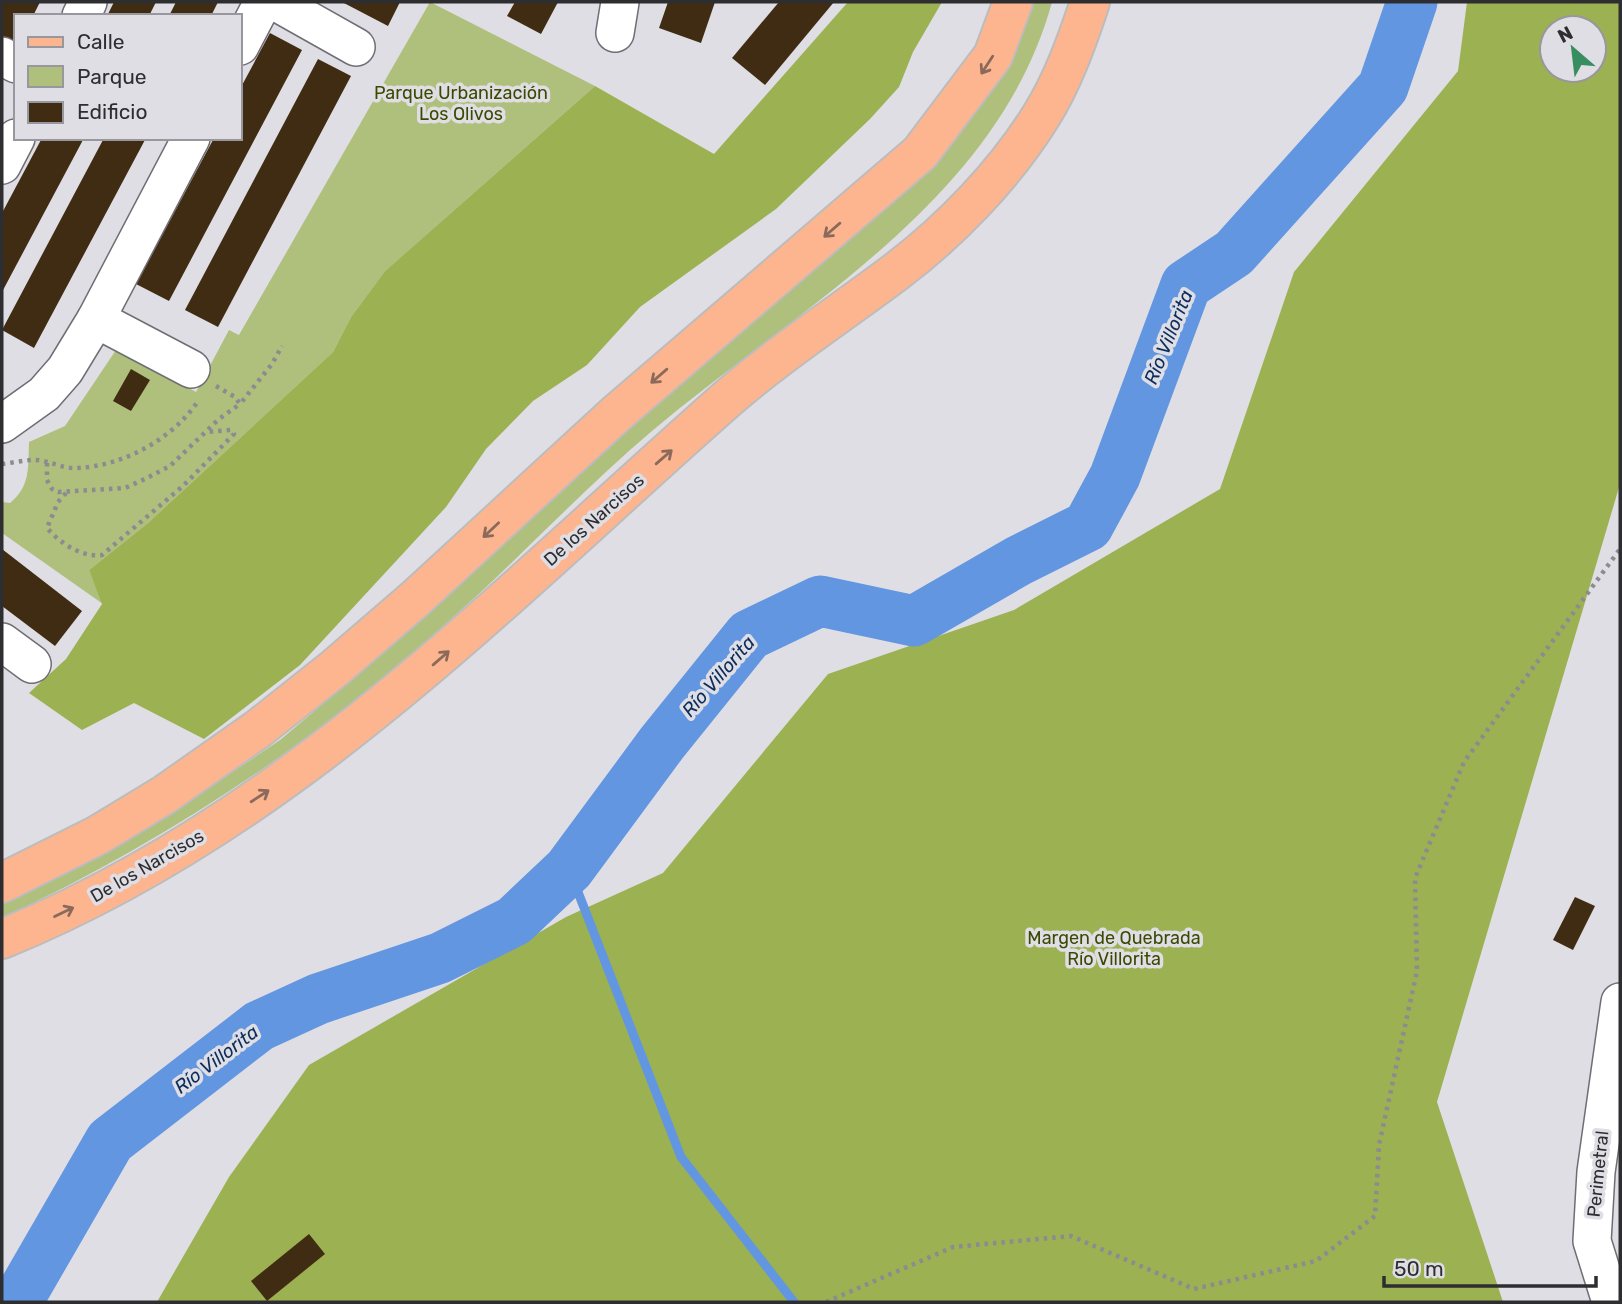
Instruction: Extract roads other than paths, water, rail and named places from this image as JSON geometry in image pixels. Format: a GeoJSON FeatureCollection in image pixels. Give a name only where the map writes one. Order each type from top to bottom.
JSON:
{"type":"FeatureCollection","features":[{"type":"Feature","properties":{"kind":"main road"},"geometry":{"type":"LineString","coordinates":[[2,883],[98,835],[164,795],[291,703],[415,599],[615,414],[920,153],[993,56],[1013,2]]}},
{"type":"Feature","properties":{"kind":"main road","name":"De los Narcisos"},"geometry":{"type":"LineString","coordinates":[[2,939],[83,903],[161,860],[293,774],[347,734],[460,641],[729,397],[899,270],[970,203],[1006,163],[1042,115],[1074,50],[1090,2]]}},
{"type":"Feature","properties":{"kind":"street"},"geometry":{"type":"LineString","coordinates":[[242,42],[263,2]]}},
{"type":"Feature","properties":{"kind":"street"},"geometry":{"type":"LineString","coordinates":[[276,2],[356,47]]}},
{"type":"Feature","properties":{"kind":"street"},"geometry":{"type":"LineString","coordinates":[[2,165],[15,140]]}},
{"type":"Feature","properties":{"kind":"street"},"geometry":{"type":"LineString","coordinates":[[2,424],[44,394],[65,370],[96,319],[190,140]]}},
{"type":"Feature","properties":{"kind":"street"},"geometry":{"type":"LineString","coordinates":[[96,319],[200,383]]}},
{"type":"Feature","properties":{"kind":"street"},"geometry":{"type":"LineString","coordinates":[[2,642],[32,664]]}},
{"type":"Feature","properties":{"kind":"street","name":"Perimetral"},"geometry":{"type":"LineString","coordinates":[[1611,1302],[1592,1241],[1608,1166],[1620,1002]]}},
{"type":"Feature","properties":{"kind":"waterway","name":"Río Villorita"},"geometry":{"type":"LineString","coordinates":[[17,1302],[110,1141],[259,1026],[318,999],[440,958],[514,921],[569,869],[662,743],[749,635],[820,601],[914,621],[1018,561],[1088,526],[1115,476],[1186,285],[1234,253],[1383,87],[1412,2]]}},
{"type":"Feature","properties":{"kind":"waterway"},"geometry":{"type":"LineString","coordinates":[[569,869],[681,1157],[794,1302]]}},
{"type":"Feature","properties":{"kind":"park label","name":"Parque Urbanización Los Olivos"},"geometry":{"type":"Point","coordinates":[461,103]}},
{"type":"Feature","properties":{"kind":"park label","name":"Margen de Quebrada Río Villorita"},"geometry":{"type":"Point","coordinates":[1114,948]}}]}
